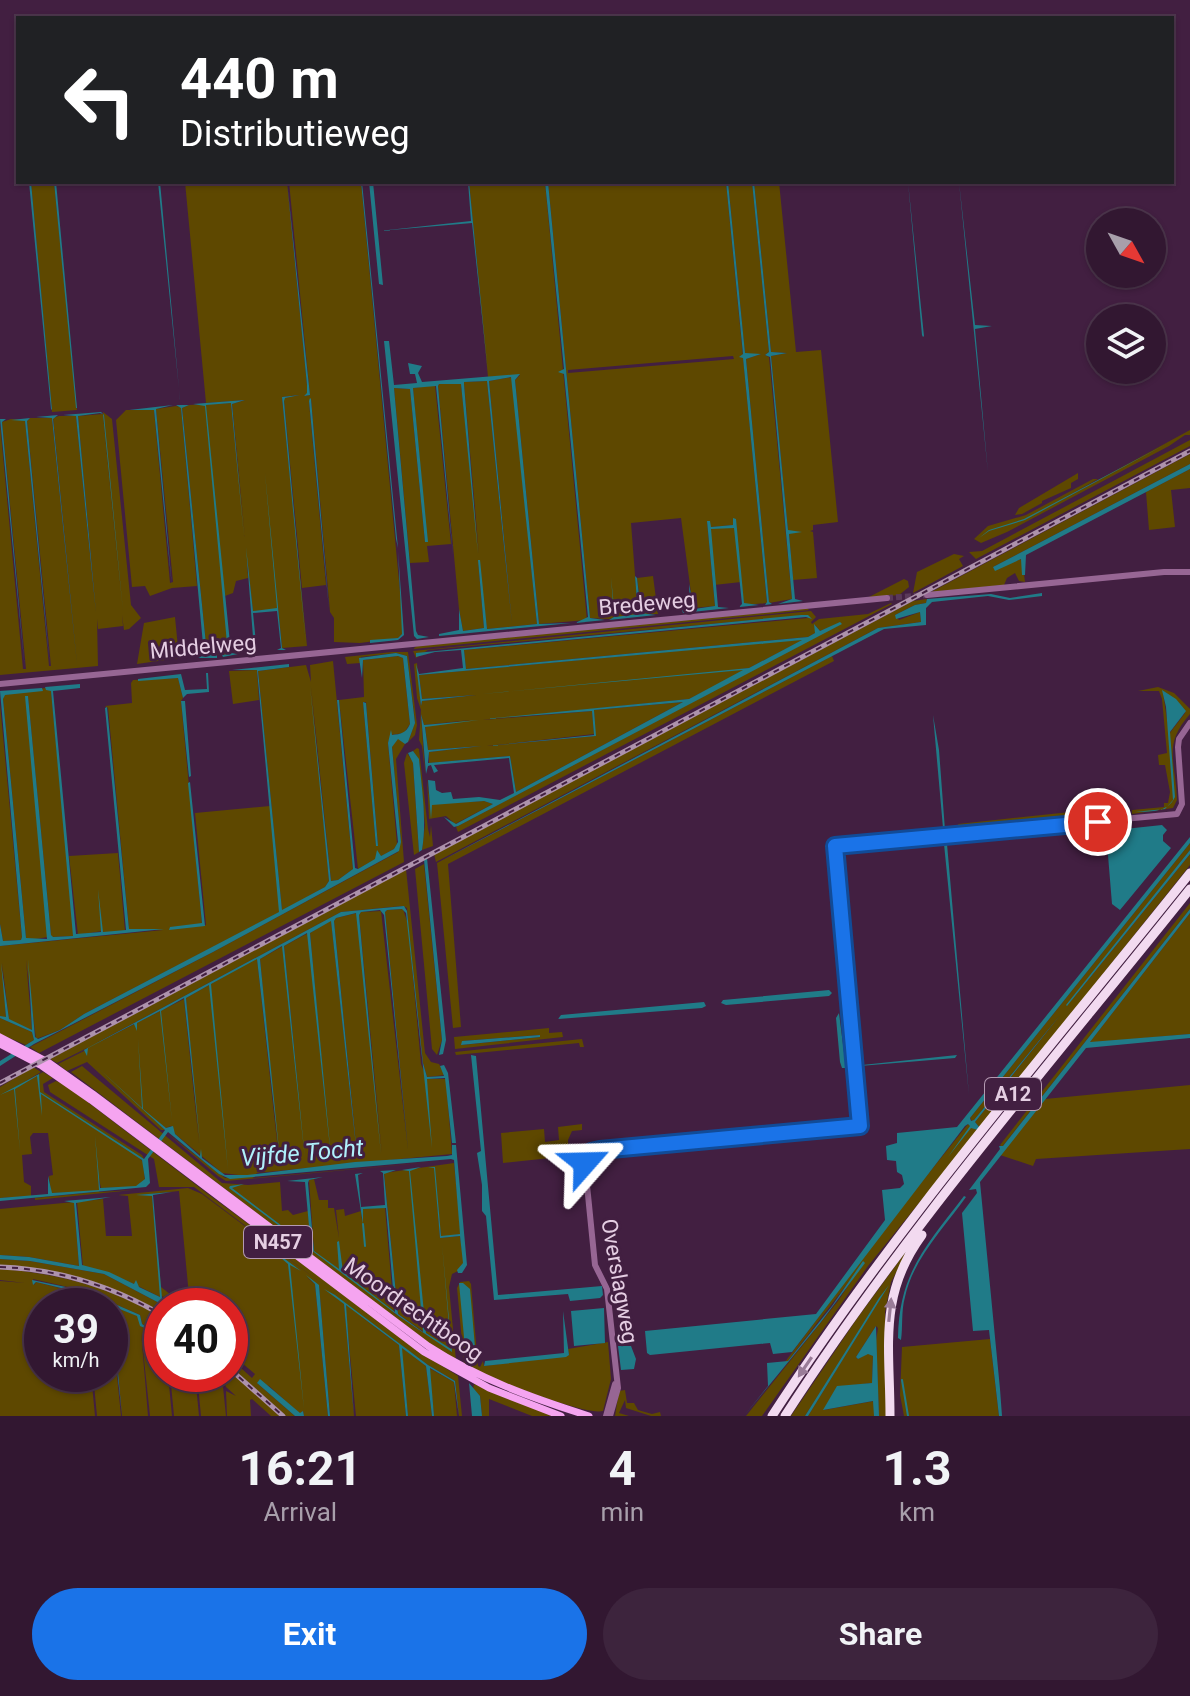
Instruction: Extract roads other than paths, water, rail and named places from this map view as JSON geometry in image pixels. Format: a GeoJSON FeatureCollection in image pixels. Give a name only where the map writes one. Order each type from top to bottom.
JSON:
{"type":"FeatureCollection","features":[{"type":"Feature","properties":{"kind":"highway","name":"A12"},"geometry":{"type":"LineString","coordinates":[[772,1416],[904,1231],[1190,873]]}},
{"type":"Feature","properties":{"kind":"highway","name":"A12"},"geometry":{"type":"LineString","coordinates":[[785,1416],[882,1277],[1190,889]]}},
{"type":"Feature","properties":{"kind":"highway","name":"A12"},"geometry":{"type":"LineString","coordinates":[[890,1416],[889,1315],[897,1278],[910,1251],[981,1150]]}},
{"type":"Feature","properties":{"kind":"main road","name":"Moordrechtboog"},"geometry":{"type":"LineString","coordinates":[[0,1037],[65,1077],[428,1346],[505,1388],[589,1416]]}},
{"type":"Feature","properties":{"kind":"main road","name":"Moordrechtboog"},"geometry":{"type":"LineString","coordinates":[[0,1044],[12,1046]]}},
{"type":"Feature","properties":{"kind":"main road","name":"Moordrechtboog"},"geometry":{"type":"LineString","coordinates":[[65,1077],[424,1352],[489,1388],[561,1416]]}},
{"type":"Feature","properties":{"kind":"street"},"geometry":{"type":"LineString","coordinates":[[927,595],[1188,572]]}},
{"type":"Feature","properties":{"kind":"street","name":"Bredeweg"},"geometry":{"type":"LineString","coordinates":[[410,644],[887,598]]}},
{"type":"Feature","properties":{"kind":"street","name":"Middelweg"},"geometry":{"type":"LineString","coordinates":[[0,684],[410,644]]}},
{"type":"Feature","properties":{"kind":"street","name":"Overslagweg"},"geometry":{"type":"LineString","coordinates":[[608,1416],[618,1392],[607,1289],[595,1265],[585,1165],[588,1155],[600,1150],[860,1126],[835,846],[1177,814],[1182,804],[1179,739],[1190,723]]}},
{"type":"Feature","properties":{"kind":"waterway"},"geometry":{"type":"LineString","coordinates":[[363,1224],[365,1246]]}},
{"type":"Feature","properties":{"kind":"waterway"},"geometry":{"type":"LineString","coordinates":[[902,1380],[908,1416]]}},
{"type":"Feature","properties":{"kind":"tunnel"},"geometry":{"type":"LineString","coordinates":[[887,598],[927,595]]}},
{"type":"Feature","properties":{"kind":"railway"},"geometry":{"type":"LineString","coordinates":[[0,1083],[1190,451]]}},
{"type":"Feature","properties":{"kind":"railway"},"geometry":{"type":"LineString","coordinates":[[0,1267],[64,1275],[144,1306]]}},
{"type":"Feature","properties":{"kind":"railway"},"geometry":{"type":"LineString","coordinates":[[248,1385],[283,1416]]}},
{"type":"Feature","properties":{"kind":"water label","name":"Vijfde Tocht"},"geometry":{"type":"Point","coordinates":[302,1153]}}]}
